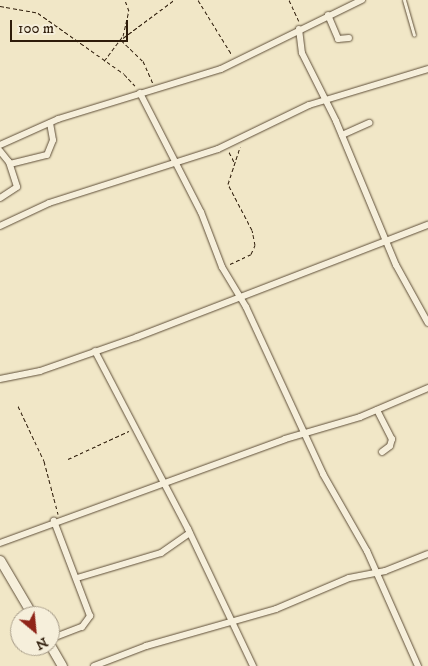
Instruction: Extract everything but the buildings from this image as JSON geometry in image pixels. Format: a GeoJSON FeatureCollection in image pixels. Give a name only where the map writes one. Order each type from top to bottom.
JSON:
{"type":"FeatureCollection","features":[{"type":"Feature","properties":{"kind":"street"},"geometry":{"type":"LineString","coordinates":[[0,145],[50,122],[237,62],[299,29],[362,0]]}},
{"type":"Feature","properties":{"kind":"street"},"geometry":{"type":"LineString","coordinates":[[328,15],[338,39],[349,38]]}},
{"type":"Feature","properties":{"kind":"street"},"geometry":{"type":"LineString","coordinates":[[299,29],[302,53],[342,135],[388,241],[396,265],[428,323]]}},
{"type":"Feature","properties":{"kind":"street"},"geometry":{"type":"LineString","coordinates":[[0,226],[49,203],[226,146],[326,100],[428,69]]}},
{"type":"Feature","properties":{"kind":"street"},"geometry":{"type":"LineString","coordinates":[[139,94],[201,212],[222,267],[240,295],[304,434],[376,573],[418,666]]}},
{"type":"Feature","properties":{"kind":"street"},"geometry":{"type":"LineString","coordinates":[[10,164],[47,155],[53,140],[50,122]]}},
{"type":"Feature","properties":{"kind":"street"},"geometry":{"type":"LineString","coordinates":[[342,135],[368,123]]}},
{"type":"Feature","properties":{"kind":"street"},"geometry":{"type":"LineString","coordinates":[[0,152],[10,164],[17,187],[0,198]]}},
{"type":"Feature","properties":{"kind":"street"},"geometry":{"type":"LineString","coordinates":[[0,379],[40,371],[428,225]]}},
{"type":"Feature","properties":{"kind":"street"},"geometry":{"type":"LineString","coordinates":[[95,351],[136,428],[163,485],[190,533],[230,621],[253,666]]}},
{"type":"Feature","properties":{"kind":"street"},"geometry":{"type":"LineString","coordinates":[[0,544],[57,520],[377,410],[428,388]]}},
{"type":"Feature","properties":{"kind":"street"},"geometry":{"type":"LineString","coordinates":[[377,410],[392,439],[390,446],[382,452]]}},
{"type":"Feature","properties":{"kind":"street"},"geometry":{"type":"LineString","coordinates":[[57,520],[90,610],[88,622],[60,636]]}},
{"type":"Feature","properties":{"kind":"street"},"geometry":{"type":"LineString","coordinates":[[77,578],[161,553],[190,533]]}},
{"type":"Feature","properties":{"kind":"street"},"geometry":{"type":"LineString","coordinates":[[94,666],[230,621],[283,606],[349,578],[376,573],[428,554]]}},
{"type":"Feature","properties":{"kind":"street"},"geometry":{"type":"LineString","coordinates":[[0,560],[27,606]]}},
{"type":"Feature","properties":{"kind":"lane"},"geometry":{"type":"LineString","coordinates":[[404,0],[414,35]]}},
{"type":"Feature","properties":{"kind":"path"},"geometry":{"type":"LineString","coordinates":[[121,39],[130,11],[125,0]]}},
{"type":"Feature","properties":{"kind":"path"},"geometry":{"type":"LineString","coordinates":[[104,62],[121,39],[174,0]]}},
{"type":"Feature","properties":{"kind":"path"},"geometry":{"type":"LineString","coordinates":[[198,0],[237,62]]}},
{"type":"Feature","properties":{"kind":"path"},"geometry":{"type":"LineString","coordinates":[[289,0],[299,29]]}},
{"type":"Feature","properties":{"kind":"path"},"geometry":{"type":"LineString","coordinates":[[0,6],[38,13],[130,79],[139,94]]}},
{"type":"Feature","properties":{"kind":"path"},"geometry":{"type":"LineString","coordinates":[[121,39],[144,61],[154,89]]}},
{"type":"Feature","properties":{"kind":"path"},"geometry":{"type":"LineString","coordinates":[[222,267],[243,260],[255,245],[252,230],[228,184],[242,138]]}},
{"type":"Feature","properties":{"kind":"path"},"geometry":{"type":"LineString","coordinates":[[226,146],[234,162]]}},
{"type":"Feature","properties":{"kind":"path"},"geometry":{"type":"LineString","coordinates":[[18,406],[44,461],[57,520]]}},
{"type":"Feature","properties":{"kind":"path"},"geometry":{"type":"LineString","coordinates":[[68,459],[136,428]]}}]}
